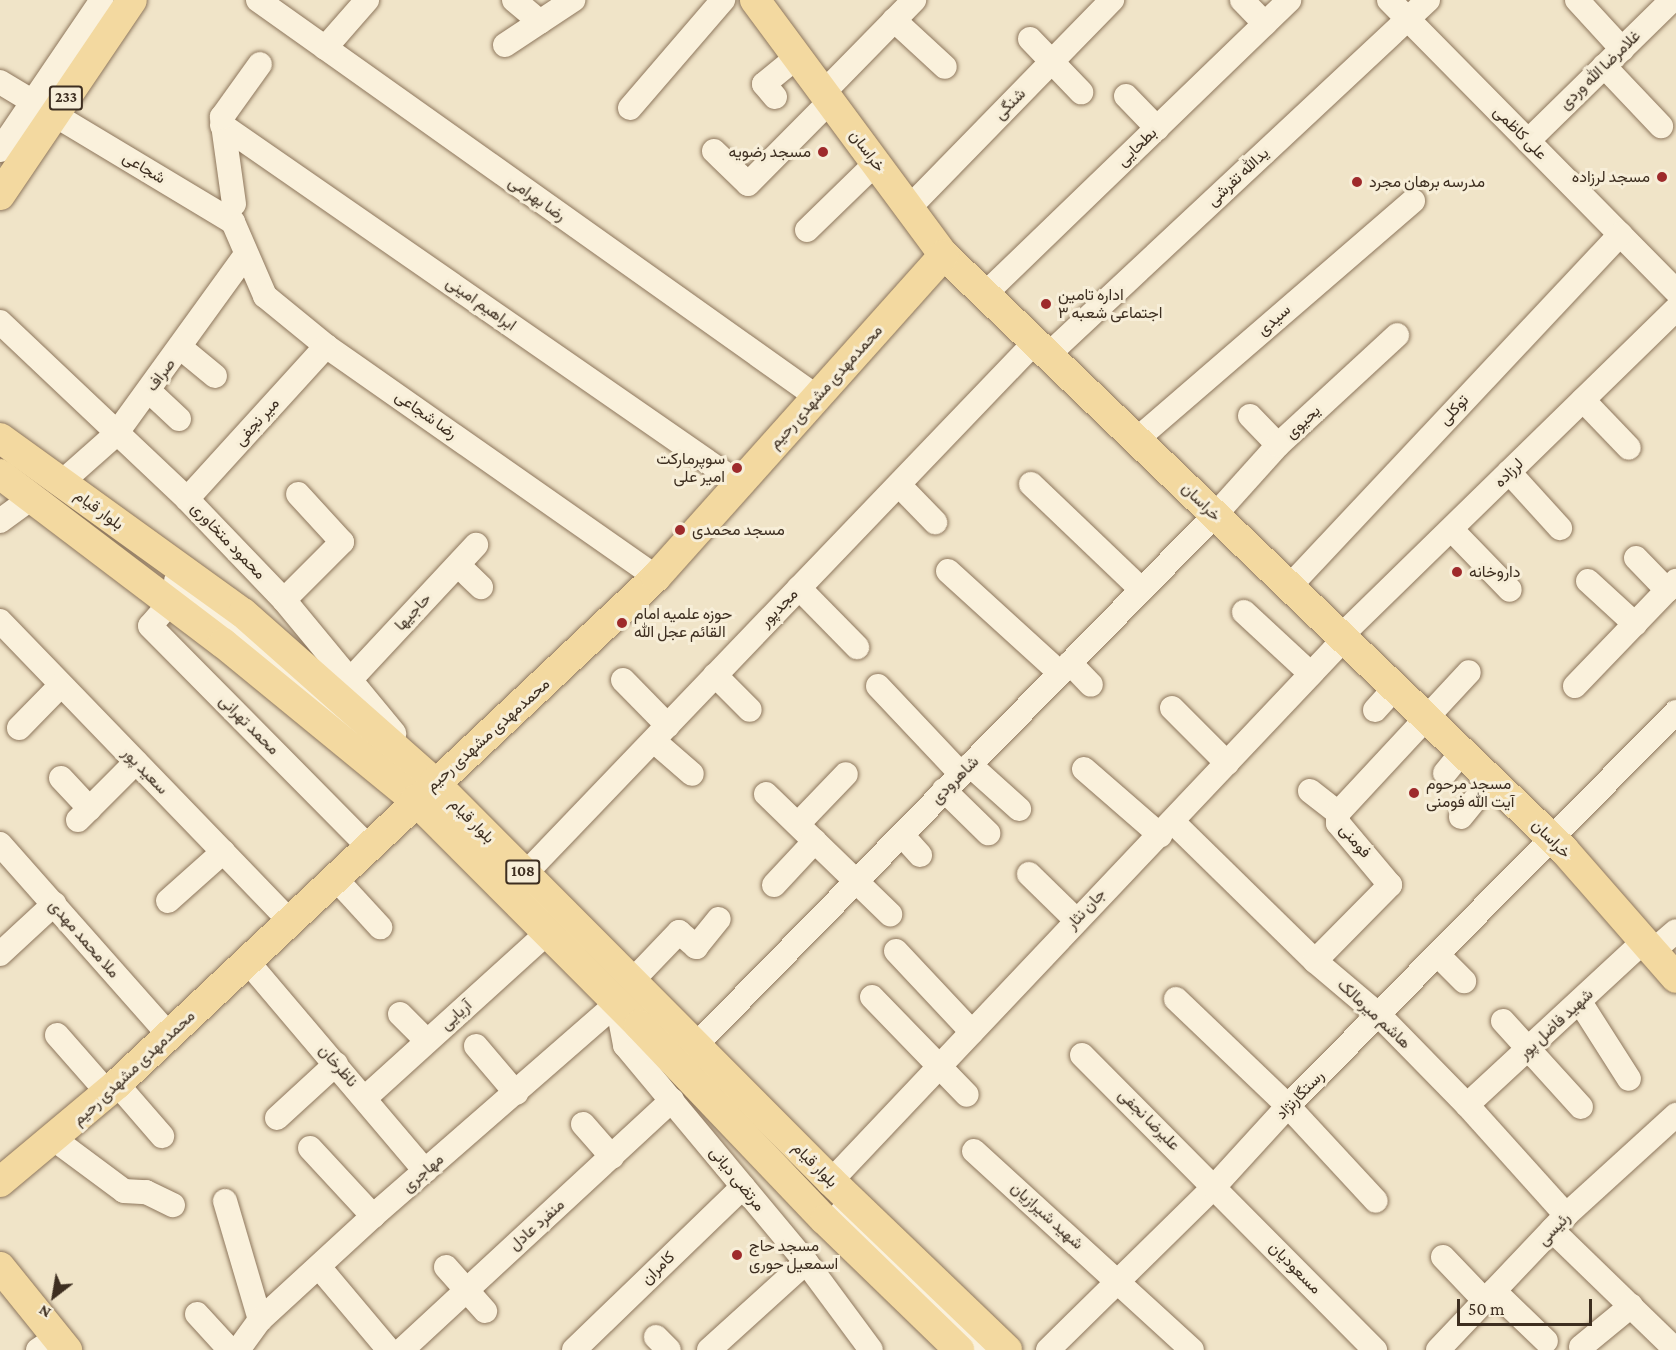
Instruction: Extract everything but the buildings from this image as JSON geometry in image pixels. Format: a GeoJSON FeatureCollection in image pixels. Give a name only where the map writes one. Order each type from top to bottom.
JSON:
{"type":"FeatureCollection","features":[{"type":"Feature","properties":{"kind":"main road","name":"233"},"geometry":{"type":"LineString","coordinates":[[0,195],[43,109],[132,0]]}},
{"type":"Feature","properties":{"kind":"main road","name":"خراسان"},"geometry":{"type":"LineString","coordinates":[[756,0],[944,255],[1427,718],[1454,763],[1491,780],[1551,839],[1676,978]]}},
{"type":"Feature","properties":{"kind":"main road","name":"محمدمهدی مشهدی رحیم"},"geometry":{"type":"LineString","coordinates":[[0,1182],[113,1089],[424,792],[567,663],[656,577],[944,255]]}},
{"type":"Feature","properties":{"kind":"main road","name":"بلوار قیام"},"geometry":{"type":"LineString","coordinates":[[0,438],[243,613],[424,792],[548,932],[696,1046],[831,1181],[1007,1350]]}},
{"type":"Feature","properties":{"kind":"main road","name":"بلوار قیام"},"geometry":{"type":"LineString","coordinates":[[0,474],[424,792],[525,874],[624,992],[825,1220],[959,1350]]}},
{"type":"Feature","properties":{"kind":"main road"},"geometry":{"type":"LineString","coordinates":[[0,1267],[54,1346]]}},
{"type":"Feature","properties":{"kind":"street"},"geometry":{"type":"LineString","coordinates":[[0,150],[43,109],[102,0]]}},
{"type":"Feature","properties":{"kind":"street","name":"رضا بهرامی"},"geometry":{"type":"LineString","coordinates":[[258,0],[817,397]]}},
{"type":"Feature","properties":{"kind":"street"},"geometry":{"type":"LineString","coordinates":[[325,48],[367,0]]}},
{"type":"Feature","properties":{"kind":"street"},"geometry":{"type":"LineString","coordinates":[[514,0],[540,22]]}},
{"type":"Feature","properties":{"kind":"street"},"geometry":{"type":"LineString","coordinates":[[505,45],[573,0]]}},
{"type":"Feature","properties":{"kind":"street"},"geometry":{"type":"LineString","coordinates":[[630,108],[723,0]]}},
{"type":"Feature","properties":{"kind":"street"},"geometry":{"type":"LineString","coordinates":[[714,151],[748,184],[914,0]]}},
{"type":"Feature","properties":{"kind":"street"},"geometry":{"type":"LineString","coordinates":[[1242,0],[1265,24]]}},
{"type":"Feature","properties":{"kind":"street","name":"بطحایی"},"geometry":{"type":"LineString","coordinates":[[985,294],[1289,0]]}},
{"type":"Feature","properties":{"kind":"street","name":"علی کاظمی"},"geometry":{"type":"LineString","coordinates":[[1389,0],[1620,234],[1675,306]]}},
{"type":"Feature","properties":{"kind":"street","name":"یدالله تفرشی"},"geometry":{"type":"LineString","coordinates":[[1041,349],[1428,0]]}},
{"type":"Feature","properties":{"kind":"street"},"geometry":{"type":"LineString","coordinates":[[1577,0],[1622,49]]}},
{"type":"Feature","properties":{"kind":"street","name":"غلامرضا الله وردی"},"geometry":{"type":"LineString","coordinates":[[1528,141],[1672,0]]}},
{"type":"Feature","properties":{"kind":"street","name":"شنگی"},"geometry":{"type":"LineString","coordinates":[[909,208],[1106,2]]}},
{"type":"Feature","properties":{"kind":"street"},"geometry":{"type":"LineString","coordinates":[[894,20],[945,68]]}},
{"type":"Feature","properties":{"kind":"street"},"geometry":{"type":"LineString","coordinates":[[1030,39],[1081,92]]}},
{"type":"Feature","properties":{"kind":"street"},"geometry":{"type":"LineString","coordinates":[[765,86],[797,57]]}},
{"type":"Feature","properties":{"kind":"street"},"geometry":{"type":"LineString","coordinates":[[222,125],[222,117],[260,64]]}},
{"type":"Feature","properties":{"kind":"street"},"geometry":{"type":"LineString","coordinates":[[1604,66],[1661,126]]}},
{"type":"Feature","properties":{"kind":"street","name":"شجاعی"},"geometry":{"type":"LineString","coordinates":[[0,82],[43,109],[233,213]]}},
{"type":"Feature","properties":{"kind":"street"},"geometry":{"type":"LineString","coordinates":[[1126,96],[1157,128]]}},
{"type":"Feature","properties":{"kind":"street","name":"رضا شجاعی"},"geometry":{"type":"LineString","coordinates":[[222,125],[233,213],[245,256],[265,297],[326,345],[656,577]]}},
{"type":"Feature","properties":{"kind":"street","name":"ابراهیم امینی"},"geometry":{"type":"LineString","coordinates":[[222,125],[740,483]]}},
{"type":"Feature","properties":{"kind":"street"},"geometry":{"type":"LineString","coordinates":[[807,230],[876,163]]}},
{"type":"Feature","properties":{"kind":"street","name":"سیدی"},"geometry":{"type":"LineString","coordinates":[[1136,440],[1413,201]]}},
{"type":"Feature","properties":{"kind":"street","name":"توکلی"},"geometry":{"type":"LineString","coordinates":[[1289,587],[1620,234]]}},
{"type":"Feature","properties":{"kind":"street","name":"صراف"},"geometry":{"type":"LineString","coordinates":[[62,482],[116,434],[181,348],[245,256]]}},
{"type":"Feature","properties":{"kind":"street","name":"لرزاده"},"geometry":{"type":"LineString","coordinates":[[1342,638],[1675,306]]}},
{"type":"Feature","properties":{"kind":"street","name":"محمود متخاوری"},"geometry":{"type":"LineString","coordinates":[[0,322],[187,499],[284,600],[350,680],[424,792]]}},
{"type":"Feature","properties":{"kind":"street","name":"یحیوی"},"geometry":{"type":"LineString","coordinates":[[1215,515],[1278,445],[1397,335]]}},
{"type":"Feature","properties":{"kind":"street","name":"میر نجفی"},"geometry":{"type":"LineString","coordinates":[[187,499],[326,345]]}},
{"type":"Feature","properties":{"kind":"street"},"geometry":{"type":"LineString","coordinates":[[181,348],[215,376]]}},
{"type":"Feature","properties":{"kind":"street","name":"مجدپور"},"geometry":{"type":"LineString","coordinates":[[525,874],[899,485],[1041,349]]}},
{"type":"Feature","properties":{"kind":"street"},"geometry":{"type":"LineString","coordinates":[[149,391],[179,419]]}},
{"type":"Feature","properties":{"kind":"street"},"geometry":{"type":"LineString","coordinates":[[1583,400],[1629,448]]}},
{"type":"Feature","properties":{"kind":"street"},"geometry":{"type":"LineString","coordinates":[[1250,416],[1278,445]]}},
{"type":"Feature","properties":{"kind":"street"},"geometry":{"type":"LineString","coordinates":[[0,438],[231,626],[424,792],[985,1350]]}},
{"type":"Feature","properties":{"kind":"street"},"geometry":{"type":"LineString","coordinates":[[1509,472],[1560,528]]}},
{"type":"Feature","properties":{"kind":"street"},"geometry":{"type":"LineString","coordinates":[[1031,484],[1142,590]]}},
{"type":"Feature","properties":{"kind":"street"},"geometry":{"type":"LineString","coordinates":[[899,485],[935,522]]}},
{"type":"Feature","properties":{"kind":"street"},"geometry":{"type":"LineString","coordinates":[[284,600],[342,542],[298,494]]}},
{"type":"Feature","properties":{"kind":"street"},"geometry":{"type":"LineString","coordinates":[[0,521],[32,498]]}},
{"type":"Feature","properties":{"kind":"street","name":"شاهرودی"},"geometry":{"type":"LineString","coordinates":[[696,1046],[1215,515]]}},
{"type":"Feature","properties":{"kind":"street"},"geometry":{"type":"LineString","coordinates":[[1452,530],[1510,590]]}},
{"type":"Feature","properties":{"kind":"street","name":"حاجیها"},"geometry":{"type":"LineString","coordinates":[[350,680],[476,545]]}},
{"type":"Feature","properties":{"kind":"street"},"geometry":{"type":"LineString","coordinates":[[1575,686],[1672,586],[1636,558]]}},
{"type":"Feature","properties":{"kind":"street"},"geometry":{"type":"LineString","coordinates":[[458,565],[481,586]]}},
{"type":"Feature","properties":{"kind":"street"},"geometry":{"type":"LineString","coordinates":[[948,571],[1065,668],[1091,685]]}},
{"type":"Feature","properties":{"kind":"street"},"geometry":{"type":"LineString","coordinates":[[1588,580],[1635,624]]}},
{"type":"Feature","properties":{"kind":"street"},"geometry":{"type":"LineString","coordinates":[[799,588],[858,647]]}},
{"type":"Feature","properties":{"kind":"street","name":"محمد تهرانی"},"geometry":{"type":"LineString","coordinates":[[170,603],[150,626],[368,846]]}},
{"type":"Feature","properties":{"kind":"street"},"geometry":{"type":"LineString","coordinates":[[1244,612],[1311,674]]}},
{"type":"Feature","properties":{"kind":"street","name":"سعید پور"},"geometry":{"type":"LineString","coordinates":[[3,631],[61,685],[290,921]]}},
{"type":"Feature","properties":{"kind":"street","name":"جان نثار"},"geometry":{"type":"LineString","coordinates":[[831,1181],[1075,919],[1167,829],[1342,638]]}},
{"type":"Feature","properties":{"kind":"street","name":"فومنی"},"geometry":{"type":"LineString","coordinates":[[1314,961],[1390,885],[1338,823],[1338,813],[1469,672]]}},
{"type":"Feature","properties":{"kind":"street"},"geometry":{"type":"LineString","coordinates":[[715,675],[750,710]]}},
{"type":"Feature","properties":{"kind":"street"},"geometry":{"type":"LineString","coordinates":[[623,680],[692,774]]}},
{"type":"Feature","properties":{"kind":"street"},"geometry":{"type":"LineString","coordinates":[[19,728],[61,685]]}},
{"type":"Feature","properties":{"kind":"street"},"geometry":{"type":"LineString","coordinates":[[878,686],[958,777],[987,833]]}},
{"type":"Feature","properties":{"kind":"street"},"geometry":{"type":"LineString","coordinates":[[1375,710],[1395,688]]}},
{"type":"Feature","properties":{"kind":"street"},"geometry":{"type":"LineString","coordinates":[[1172,708],[1227,764]]}},
{"type":"Feature","properties":{"kind":"street","name":"رستگارنژاد"},"geometry":{"type":"LineString","coordinates":[[1048,1350],[1214,1187],[1288,1106],[1676,712]]}},
{"type":"Feature","properties":{"kind":"street"},"geometry":{"type":"LineString","coordinates":[[61,778],[84,814],[136,762]]}},
{"type":"Feature","properties":{"kind":"street","name":"هاشم میرمالک"},"geometry":{"type":"LineString","coordinates":[[1084,769],[1167,829],[1314,961],[1379,1015],[1467,1105],[1559,1222],[1631,1306],[1676,1350]]}},
{"type":"Feature","properties":{"kind":"street"},"geometry":{"type":"LineString","coordinates":[[798,824],[846,774]]}},
{"type":"Feature","properties":{"kind":"street"},"geometry":{"type":"LineString","coordinates":[[958,777],[1019,809]]}},
{"type":"Feature","properties":{"kind":"street"},"geometry":{"type":"LineString","coordinates":[[1461,817],[1491,780]]}},
{"type":"Feature","properties":{"kind":"street"},"geometry":{"type":"LineString","coordinates":[[1310,791],[1338,813]]}},
{"type":"Feature","properties":{"kind":"street"},"geometry":{"type":"LineString","coordinates":[[766,794],[890,914]]}},
{"type":"Feature","properties":{"kind":"street"},"geometry":{"type":"LineString","coordinates":[[902,835],[920,855]]}},
{"type":"Feature","properties":{"kind":"street"},"geometry":{"type":"LineString","coordinates":[[774,885],[815,841]]}},
{"type":"Feature","properties":{"kind":"street","name":"ملا محمد مهدی"},"geometry":{"type":"LineString","coordinates":[[0,844],[169,1035]]}},
{"type":"Feature","properties":{"kind":"street"},"geometry":{"type":"LineString","coordinates":[[168,901],[223,852]]}},
{"type":"Feature","properties":{"kind":"street"},"geometry":{"type":"LineString","coordinates":[[1029,874],[1075,919]]}},
{"type":"Feature","properties":{"kind":"street"},"geometry":{"type":"LineString","coordinates":[[335,878],[380,927]]}},
{"type":"Feature","properties":{"kind":"street"},"geometry":{"type":"LineString","coordinates":[[0,954],[54,904]]}},
{"type":"Feature","properties":{"kind":"street","name":"مهاجری"},"geometry":{"type":"LineString","coordinates":[[247,1341],[319,1267],[373,1216],[516,1093],[624,992],[673,924],[696,947],[719,920]]}},
{"type":"Feature","properties":{"kind":"street","name":"شهید فاضل پور"},"geometry":{"type":"LineString","coordinates":[[1467,1105],[1580,1002],[1648,946],[1676,931]]}},
{"type":"Feature","properties":{"kind":"street","name":"آریایی"},"geometry":{"type":"LineString","coordinates":[[365,1098],[548,932]]}},
{"type":"Feature","properties":{"kind":"street"},"geometry":{"type":"LineString","coordinates":[[896,951],[972,1032]]}},
{"type":"Feature","properties":{"kind":"street"},"geometry":{"type":"LineString","coordinates":[[1438,955],[1464,981]]}},
{"type":"Feature","properties":{"kind":"street","name":"ناظرخان"},"geometry":{"type":"LineString","coordinates":[[248,962],[365,1098],[425,1172]]}},
{"type":"Feature","properties":{"kind":"street","name":"مرتضی دیانی"},"geometry":{"type":"LineString","coordinates":[[624,992],[625,1045],[806,1262],[871,1350]]}},
{"type":"Feature","properties":{"kind":"street"},"geometry":{"type":"LineString","coordinates":[[872,997],[967,1095]]}},
{"type":"Feature","properties":{"kind":"street"},"geometry":{"type":"LineString","coordinates":[[1176,999],[1288,1106],[1376,1201]]}},
{"type":"Feature","properties":{"kind":"street"},"geometry":{"type":"LineString","coordinates":[[1580,1002],[1629,1079]]}},
{"type":"Feature","properties":{"kind":"street"},"geometry":{"type":"LineString","coordinates":[[400,1014],[427,1041]]}},
{"type":"Feature","properties":{"kind":"street"},"geometry":{"type":"LineString","coordinates":[[1503,1021],[1581,1107]]}},
{"type":"Feature","properties":{"kind":"street"},"geometry":{"type":"LineString","coordinates":[[57,1035],[162,1136]]}},
{"type":"Feature","properties":{"kind":"street"},"geometry":{"type":"LineString","coordinates":[[476,1047],[516,1093]]}},
{"type":"Feature","properties":{"kind":"street","name":"علیرضا نجفی"},"geometry":{"type":"LineString","coordinates":[[1082,1055],[1214,1187]]}},
{"type":"Feature","properties":{"kind":"street"},"geometry":{"type":"LineString","coordinates":[[277,1118],[336,1064]]}},
{"type":"Feature","properties":{"kind":"street","name":"منفرد عادل"},"geometry":{"type":"LineString","coordinates":[[402,1350],[672,1100]]}},
{"type":"Feature","properties":{"kind":"street","name":"رئیسی"},"geometry":{"type":"LineString","coordinates":[[1438,1350],[1559,1222],[1676,1115]]}},
{"type":"Feature","properties":{"kind":"street"},"geometry":{"type":"LineString","coordinates":[[583,1124],[612,1157]]}},
{"type":"Feature","properties":{"kind":"street"},"geometry":{"type":"LineString","coordinates":[[54,1139],[124,1191],[146,1192],[173,1205]]}},
{"type":"Feature","properties":{"kind":"street"},"geometry":{"type":"LineString","coordinates":[[310,1148],[373,1216]]}},
{"type":"Feature","properties":{"kind":"street","name":"شهید شیرازیان"},"geometry":{"type":"LineString","coordinates":[[974,1151],[1120,1281],[1192,1350]]}},
{"type":"Feature","properties":{"kind":"street","name":"کامران"},"geometry":{"type":"LineString","coordinates":[[574,1350],[743,1187]]}},
{"type":"Feature","properties":{"kind":"street","name":"مسعودیان"},"geometry":{"type":"LineString","coordinates":[[1214,1187],[1375,1350]]}},
{"type":"Feature","properties":{"kind":"street"},"geometry":{"type":"LineString","coordinates":[[225,1201],[247,1341]]}},
{"type":"Feature","properties":{"kind":"street"},"geometry":{"type":"LineString","coordinates":[[1443,1257],[1546,1341]]}},
{"type":"Feature","properties":{"kind":"street"},"geometry":{"type":"LineString","coordinates":[[709,1350],[806,1262]]}},
{"type":"Feature","properties":{"kind":"street"},"geometry":{"type":"LineString","coordinates":[[319,1267],[389,1350]]}},
{"type":"Feature","properties":{"kind":"street"},"geometry":{"type":"LineString","coordinates":[[446,1267],[485,1311]]}},
{"type":"Feature","properties":{"kind":"street"},"geometry":{"type":"LineString","coordinates":[[1581,1347],[1631,1306]]}},
{"type":"Feature","properties":{"kind":"street"},"geometry":{"type":"LineString","coordinates":[[197,1314],[247,1341]]}},
{"type":"Feature","properties":{"kind":"place","name":"مسجد رضویه"},"geometry":{"type":"Point","coordinates":[823,152]}},
{"type":"Feature","properties":{"kind":"place","name":"مسجد لرزاده"},"geometry":{"type":"Point","coordinates":[1662,177]}},
{"type":"Feature","properties":{"kind":"place","name":"مدرسه برهان مجرد"},"geometry":{"type":"Point","coordinates":[1357,182]}},
{"type":"Feature","properties":{"kind":"place","name":"اداره تامین اجتماعی شعبه ۳"},"geometry":{"type":"Point","coordinates":[1046,304]}},
{"type":"Feature","properties":{"kind":"place","name":"سوپرمارکت امیر علی"},"geometry":{"type":"Point","coordinates":[737,468]}},
{"type":"Feature","properties":{"kind":"place","name":"مسجد محمدی"},"geometry":{"type":"Point","coordinates":[680,530]}},
{"type":"Feature","properties":{"kind":"place","name":"داروخانه"},"geometry":{"type":"Point","coordinates":[1457,572]}},
{"type":"Feature","properties":{"kind":"place","name":"حوزه علمیه امام القائم عجل الله"},"geometry":{"type":"Point","coordinates":[622,623]}},
{"type":"Feature","properties":{"kind":"place","name":"مسجد مرحوم آیت الله فومنی"},"geometry":{"type":"Point","coordinates":[1414,793]}},
{"type":"Feature","properties":{"kind":"place","name":"مسجد حاج اسمعیل حوری"},"geometry":{"type":"Point","coordinates":[737,1255]}}]}
